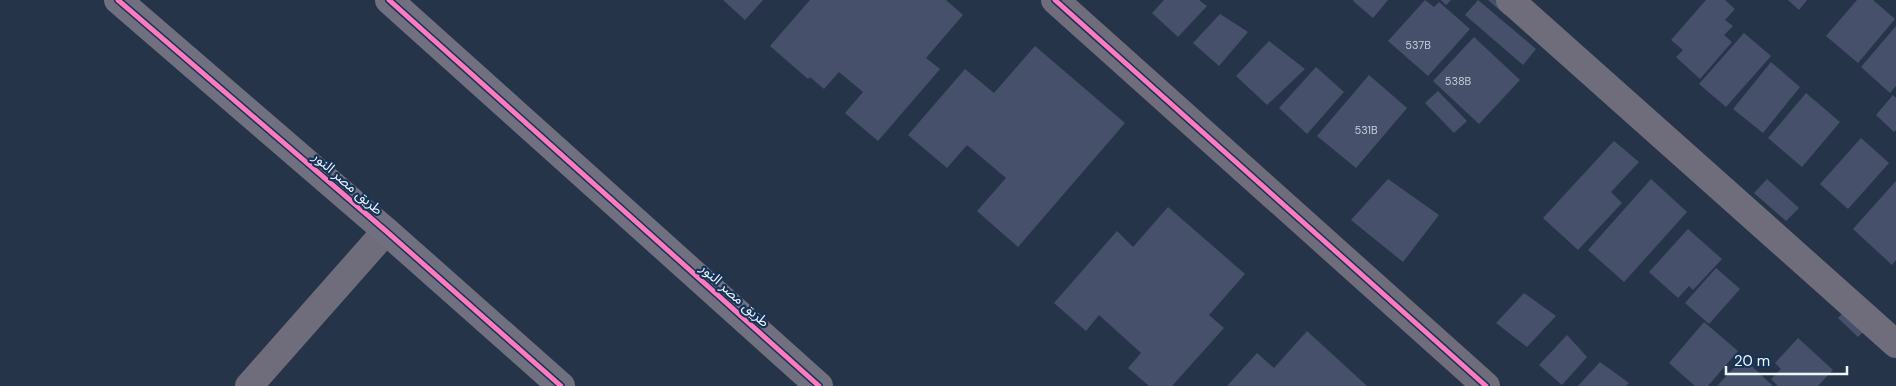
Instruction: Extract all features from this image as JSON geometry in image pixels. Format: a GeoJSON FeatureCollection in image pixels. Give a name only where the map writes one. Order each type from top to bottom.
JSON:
{"type":"FeatureCollection","features":[{"type":"Feature","properties":{"kind":"street","name":"طريق مصر النور"},"geometry":{"type":"LineString","coordinates":[[118,0],[386,230],[561,386]]}},
{"type":"Feature","properties":{"kind":"street","name":"طريق مصر النور"},"geometry":{"type":"LineString","coordinates":[[389,0],[816,384]]}},
{"type":"Feature","properties":{"kind":"street"},"geometry":{"type":"LineString","coordinates":[[1055,0],[1486,386]]}},
{"type":"Feature","properties":{"kind":"street"},"geometry":{"type":"LineString","coordinates":[[1510,0],[1896,344]]}},
{"type":"Feature","properties":{"kind":"street"},"geometry":{"type":"LineString","coordinates":[[249,386],[386,230]]}},
{"type":"Feature","properties":{"kind":"building"},"geometry":{"type":"Polygon","coordinates":[[[723,0],[763,0],[745,20],[723,0]]]}},
{"type":"Feature","properties":{"kind":"building"},"geometry":{"type":"Polygon","coordinates":[[[810,0],[946,0],[963,15],[926,58],[940,69],[878,141],[845,113],[863,92],[839,72],[824,89],[810,77],[808,79],[770,46],[810,0]]]}},
{"type":"Feature","properties":{"kind":"building"},"geometry":{"type":"Polygon","coordinates":[[[1164,0],[1199,0],[1207,6],[1178,37],[1152,13],[1164,0]]]}},
{"type":"Feature","properties":{"kind":"building"},"geometry":{"type":"Polygon","coordinates":[[[1354,0],[1388,0],[1373,18],[1354,0]]]}},
{"type":"Feature","properties":{"kind":"building"},"geometry":{"type":"Polygon","coordinates":[[[1425,0],[1434,7],[1439,2],[1470,29],[1428,76],[1388,41],[1425,0]]]}},
{"type":"Feature","properties":{"kind":"building"},"geometry":{"type":"Polygon","coordinates":[[[1441,0],[1451,0],[1446,5],[1441,0]]]}},
{"type":"Feature","properties":{"kind":"building"},"geometry":{"type":"Polygon","coordinates":[[[1478,0],[1536,49],[1523,65],[1465,15],[1478,0]]]}},
{"type":"Feature","properties":{"kind":"building"},"geometry":{"type":"Polygon","coordinates":[[[1488,0],[1505,0],[1512,6],[1505,15],[1488,0]]]}},
{"type":"Feature","properties":{"kind":"building"},"geometry":{"type":"Polygon","coordinates":[[[1706,0],[1725,0],[1735,9],[1725,20],[1733,26],[1724,35],[1732,42],[1700,79],[1676,57],[1683,50],[1671,40],[1706,0]]]}},
{"type":"Feature","properties":{"kind":"building"},"geometry":{"type":"Polygon","coordinates":[[[1788,0],[1807,0],[1799,10],[1788,0]]]}},
{"type":"Feature","properties":{"kind":"building"},"geometry":{"type":"Polygon","coordinates":[[[1857,0],[1873,0],[1895,19],[1858,63],[1826,36],[1857,0]]]}},
{"type":"Feature","properties":{"kind":"building"},"geometry":{"type":"Polygon","coordinates":[[[1220,14],[1248,32],[1219,66],[1193,43],[1220,14]]]}},
{"type":"Feature","properties":{"kind":"building"},"geometry":{"type":"Polygon","coordinates":[[[1896,26],[1896,86],[1890,93],[1861,67],[1896,26]]]}},
{"type":"Feature","properties":{"kind":"building"},"geometry":{"type":"Polygon","coordinates":[[[1744,33],[1771,56],[1726,107],[1699,84],[1744,33]]]}},
{"type":"Feature","properties":{"kind":"building"},"geometry":{"type":"Polygon","coordinates":[[[1474,37],[1520,80],[1479,124],[1433,81],[1474,37]]]}},
{"type":"Feature","properties":{"kind":"building"},"geometry":{"type":"Polygon","coordinates":[[[1269,41],[1305,69],[1267,105],[1236,76],[1269,41]]]}},
{"type":"Feature","properties":{"kind":"building"},"geometry":{"type":"Polygon","coordinates":[[[1035,46],[1125,123],[1018,247],[977,211],[1006,178],[967,145],[947,168],[908,135],[965,69],[994,93],[1035,46]]]}},
{"type":"Feature","properties":{"kind":"building"},"geometry":{"type":"Polygon","coordinates":[[[1771,62],[1800,87],[1763,133],[1733,109],[1771,62]]]}},
{"type":"Feature","properties":{"kind":"building"},"geometry":{"type":"Polygon","coordinates":[[[1316,67],[1344,92],[1307,134],[1279,108],[1316,67]]]}},
{"type":"Feature","properties":{"kind":"building"},"geometry":{"type":"Polygon","coordinates":[[[1369,75],[1407,108],[1356,168],[1317,136],[1369,75]]]}},
{"type":"Feature","properties":{"kind":"building"},"geometry":{"type":"Polygon","coordinates":[[[1438,91],[1467,121],[1454,133],[1425,103],[1438,91]]]}},
{"type":"Feature","properties":{"kind":"building"},"geometry":{"type":"Polygon","coordinates":[[[1806,93],[1840,122],[1802,167],[1768,138],[1806,93]]]}},
{"type":"Feature","properties":{"kind":"building"},"geometry":{"type":"Polygon","coordinates":[[[1893,95],[1896,98],[1896,130],[1894,132],[1876,115],[1893,95]]]}},
{"type":"Feature","properties":{"kind":"building"},"geometry":{"type":"Polygon","coordinates":[[[1861,138],[1889,163],[1848,209],[1820,184],[1861,138]]]}},
{"type":"Feature","properties":{"kind":"building"},"geometry":{"type":"Polygon","coordinates":[[[1614,141],[1639,162],[1611,192],[1622,203],[1578,250],[1543,218],[1614,141]]]}},
{"type":"Feature","properties":{"kind":"building"},"geometry":{"type":"Polygon","coordinates":[[[1388,179],[1439,215],[1403,262],[1351,220],[1388,179]]]}},
{"type":"Feature","properties":{"kind":"building"},"geometry":{"type":"Polygon","coordinates":[[[1651,179],[1687,212],[1624,282],[1588,250],[1651,179]]]}},
{"type":"Feature","properties":{"kind":"building"},"geometry":{"type":"Polygon","coordinates":[[[1767,179],[1799,208],[1786,221],[1754,193],[1767,179]]]}},
{"type":"Feature","properties":{"kind":"building"},"geometry":{"type":"Polygon","coordinates":[[[1896,181],[1896,260],[1892,265],[1853,229],[1896,181]]]}},
{"type":"Feature","properties":{"kind":"building"},"geometry":{"type":"Polygon","coordinates":[[[1168,207],[1245,274],[1209,315],[1224,328],[1172,386],[1149,386],[1128,368],[1141,353],[1099,315],[1086,331],[1054,303],[1117,231],[1133,247],[1168,207]]]}},
{"type":"Feature","properties":{"kind":"building"},"geometry":{"type":"Polygon","coordinates":[[[1688,229],[1722,259],[1693,290],[1689,286],[1678,298],[1649,272],[1688,229]]]}},
{"type":"Feature","properties":{"kind":"building"},"geometry":{"type":"Polygon","coordinates":[[[1716,268],[1740,289],[1709,324],[1685,303],[1716,268]]]}},
{"type":"Feature","properties":{"kind":"building"},"geometry":{"type":"Polygon","coordinates":[[[1524,293],[1556,316],[1527,347],[1496,323],[1524,293]]]}},
{"type":"Feature","properties":{"kind":"building"},"geometry":{"type":"Polygon","coordinates":[[[1848,308],[1868,327],[1858,337],[1838,318],[1848,308]]]}},
{"type":"Feature","properties":{"kind":"building"},"geometry":{"type":"Polygon","coordinates":[[[1704,322],[1738,351],[1708,386],[1695,386],[1669,363],[1704,322]]]}},
{"type":"Feature","properties":{"kind":"building"},"geometry":{"type":"Polygon","coordinates":[[[1307,331],[1367,386],[1227,386],[1257,353],[1274,368],[1307,331]]]}},
{"type":"Feature","properties":{"kind":"building"},"geometry":{"type":"Polygon","coordinates":[[[1567,335],[1587,357],[1562,385],[1539,365],[1567,335]]]}},
{"type":"Feature","properties":{"kind":"building"},"geometry":{"type":"Polygon","coordinates":[[[1798,338],[1833,370],[1818,386],[1778,386],[1771,379],[1781,369],[1775,363],[1798,338]]]}},
{"type":"Feature","properties":{"kind":"building"},"geometry":{"type":"Polygon","coordinates":[[[1743,358],[1773,386],[1717,386],[1743,358]]]}},
{"type":"Feature","properties":{"kind":"building"},"geometry":{"type":"Polygon","coordinates":[[[1600,362],[1629,383],[1626,386],[1578,386],[1600,362]]]}},
{"type":"Feature","properties":{"kind":"cycle path"},"geometry":{"type":"LineString","coordinates":[[118,0],[386,231],[561,386]]}},
{"type":"Feature","properties":{"kind":"cycle path"},"geometry":{"type":"LineString","coordinates":[[389,0],[819,386]]}},
{"type":"Feature","properties":{"kind":"cycle path"},"geometry":{"type":"LineString","coordinates":[[1055,0],[1486,386]]}}]}
